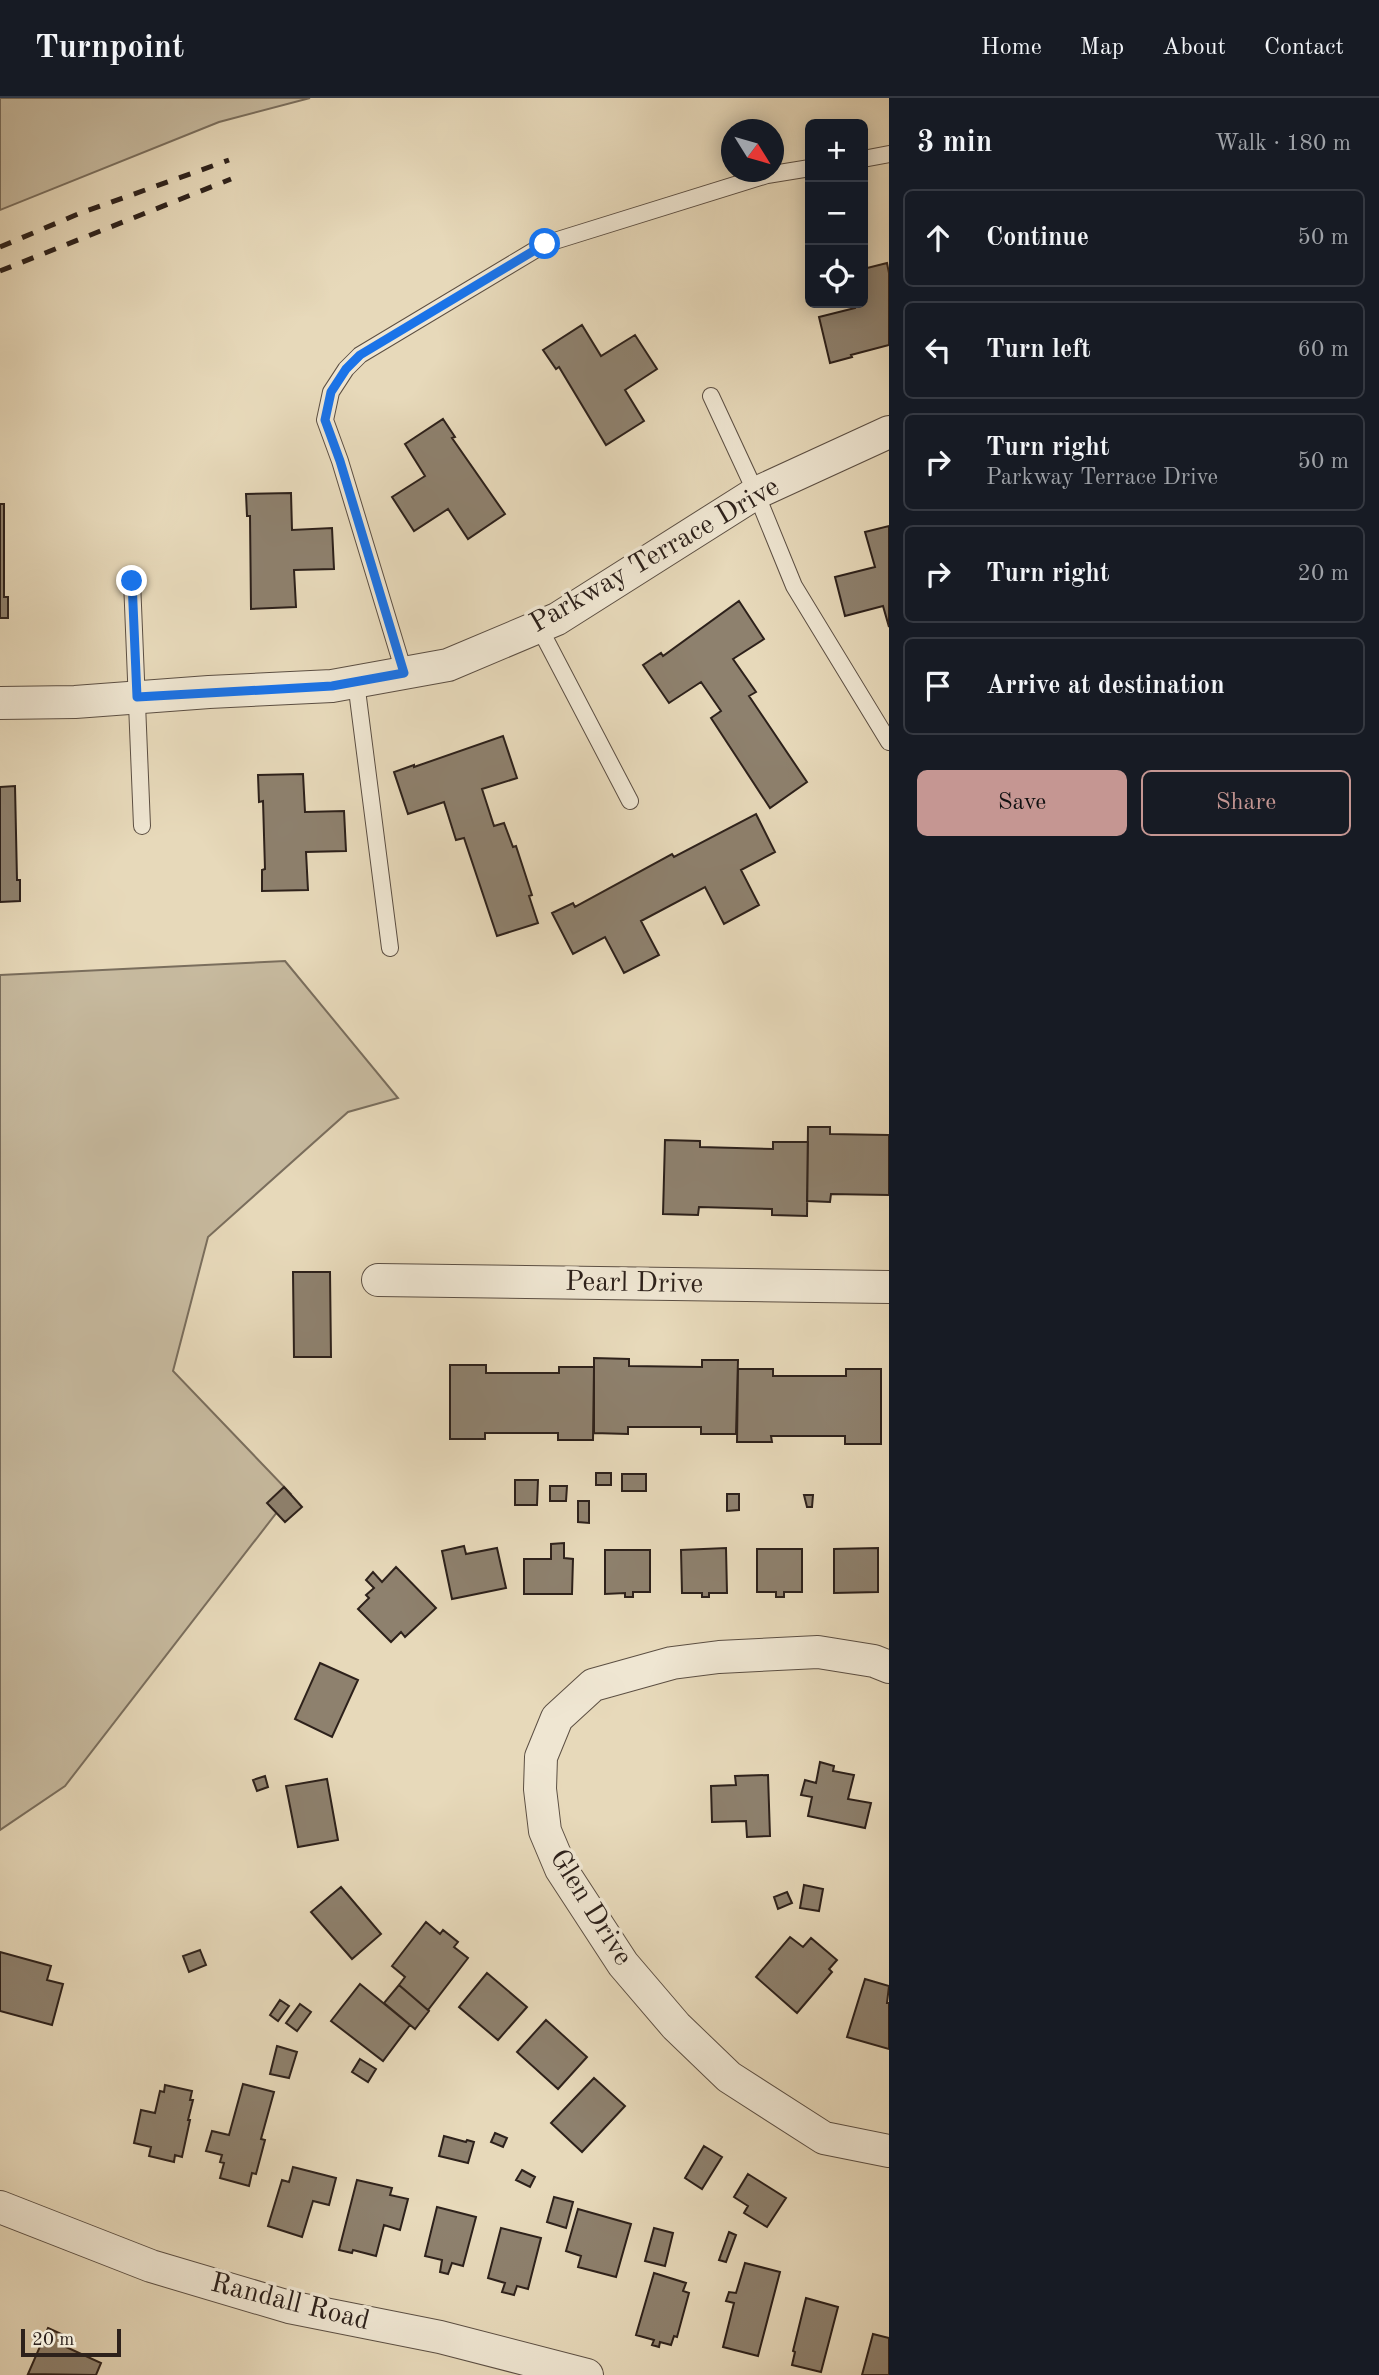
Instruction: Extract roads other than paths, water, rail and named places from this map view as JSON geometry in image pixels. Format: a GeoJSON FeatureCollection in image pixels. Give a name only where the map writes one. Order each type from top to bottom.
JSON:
{"type":"FeatureCollection","features":[{"type":"Feature","properties":{"kind":"street","name":"Parkway Terrace Drive"},"geometry":{"type":"LineString","coordinates":[[0,703],[75,702],[332,686],[447,665],[557,619],[756,493],[889,432]]}},
{"type":"Feature","properties":{"kind":"street","name":"Pearl Drive"},"geometry":{"type":"LineString","coordinates":[[378,1280],[889,1287]]}},
{"type":"Feature","properties":{"kind":"street","name":"Glen Drive"},"geometry":{"type":"LineString","coordinates":[[889,1667],[874,1661],[818,1652],[719,1657],[671,1663],[593,1685],[557,1718],[541,1758],[540,1789],[545,1831],[561,1869],[623,1964],[676,2026],[729,2077],[824,2138],[889,2151]]}},
{"type":"Feature","properties":{"kind":"street","name":"Randall Road"},"geometry":{"type":"LineString","coordinates":[[0,2207],[151,2266],[289,2306],[440,2337],[587,2375]]}},
{"type":"Feature","properties":{"kind":"lane"},"geometry":{"type":"LineString","coordinates":[[868,158],[889,155]]}},
{"type":"Feature","properties":{"kind":"lane"},"geometry":{"type":"LineString","coordinates":[[404,673],[325,420],[331,392],[346,369],[360,355],[545,244],[767,175],[805,169]]}},
{"type":"Feature","properties":{"kind":"lane"},"geometry":{"type":"LineString","coordinates":[[711,396],[756,493],[794,586],[889,742]]}},
{"type":"Feature","properties":{"kind":"lane"},"geometry":{"type":"LineString","coordinates":[[132,581],[142,826]]}},
{"type":"Feature","properties":{"kind":"lane"},"geometry":{"type":"LineString","coordinates":[[539,627],[630,801]]}},
{"type":"Feature","properties":{"kind":"lane"},"geometry":{"type":"LineString","coordinates":[[355,681],[390,948]]}},
{"type":"Feature","properties":{"kind":"railway"},"geometry":{"type":"LineString","coordinates":[[0,247],[78,214],[229,160]]}},
{"type":"Feature","properties":{"kind":"railway"},"geometry":{"type":"LineString","coordinates":[[0,271],[231,179]]}}]}
